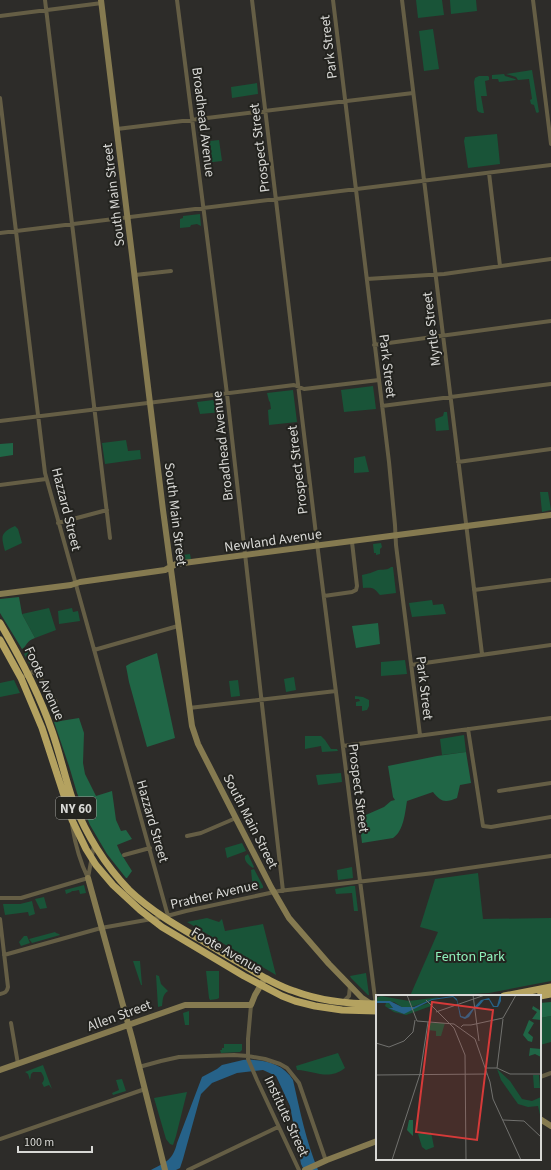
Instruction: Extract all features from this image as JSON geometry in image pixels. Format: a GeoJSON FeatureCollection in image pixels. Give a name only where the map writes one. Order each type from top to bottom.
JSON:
{"type":"FeatureCollection","features":[{"type":"Feature","properties":{"kind":"highway","name":"Foote Avenue"},"geometry":{"type":"LineString","coordinates":[[0,623],[18,654],[44,710],[53,732],[73,800],[84,826],[103,859],[138,899],[266,978],[295,992],[328,1000],[376,1006]]}},
{"type":"Feature","properties":{"kind":"highway","name":"Foote Avenue"},"geometry":{"type":"LineString","coordinates":[[0,642],[21,678],[42,728],[72,820],[96,864],[113,885],[140,910],[162,927],[282,996],[315,1006],[342,1010],[376,1006]]}},
{"type":"Feature","properties":{"kind":"highway"},"geometry":{"type":"LineString","coordinates":[[509,995],[551,987]]}},
{"type":"Feature","properties":{"kind":"highway"},"geometry":{"type":"LineString","coordinates":[[541,996],[551,994]]}},
{"type":"Feature","properties":{"kind":"street"},"geometry":{"type":"LineString","coordinates":[[44,0],[110,538]]}},
{"type":"Feature","properties":{"kind":"street","name":"Broadhead Avenue"},"geometry":{"type":"LineString","coordinates":[[177,0],[227,394],[283,891]]}},
{"type":"Feature","properties":{"kind":"street","name":"Prospect Street"},"geometry":{"type":"LineString","coordinates":[[252,0],[298,387],[359,881],[376,1006]]}},
{"type":"Feature","properties":{"kind":"street","name":"Park Street"},"geometry":{"type":"LineString","coordinates":[[333,0],[420,735]]}},
{"type":"Feature","properties":{"kind":"street","name":"Myrtle Street"},"geometry":{"type":"LineString","coordinates":[[402,0],[482,654]]}},
{"type":"Feature","properties":{"kind":"street"},"geometry":{"type":"LineString","coordinates":[[533,0],[551,144]]}},
{"type":"Feature","properties":{"kind":"street"},"geometry":{"type":"LineString","coordinates":[[0,16],[101,1]]}},
{"type":"Feature","properties":{"kind":"street","name":"South Main Street"},"geometry":{"type":"LineString","coordinates":[[101,1],[170,568],[192,726],[196,739],[274,892],[289,918],[328,964],[362,998],[376,1006]]}},
{"type":"Feature","properties":{"kind":"street"},"geometry":{"type":"LineString","coordinates":[[117,129],[413,93]]}},
{"type":"Feature","properties":{"kind":"street","name":"Hazzard Street"},"geometry":{"type":"LineString","coordinates":[[0,98],[46,479],[150,848],[166,916]]}},
{"type":"Feature","properties":{"kind":"street"},"geometry":{"type":"LineString","coordinates":[[0,233],[551,165]]}},
{"type":"Feature","properties":{"kind":"street"},"geometry":{"type":"LineString","coordinates":[[489,173],[500,266]]}},
{"type":"Feature","properties":{"kind":"street"},"geometry":{"type":"LineString","coordinates":[[367,279],[435,275],[551,259]]}},
{"type":"Feature","properties":{"kind":"street"},"geometry":{"type":"LineString","coordinates":[[135,275],[171,271]]}},
{"type":"Feature","properties":{"kind":"street"},"geometry":{"type":"LineString","coordinates":[[374,345],[551,321]]}},
{"type":"Feature","properties":{"kind":"street"},"geometry":{"type":"LineString","coordinates":[[0,421],[294,386],[304,389],[379,380]]}},
{"type":"Feature","properties":{"kind":"street"},"geometry":{"type":"LineString","coordinates":[[382,406],[551,384]]}},
{"type":"Feature","properties":{"kind":"street"},"geometry":{"type":"LineString","coordinates":[[458,462],[551,450]]}},
{"type":"Feature","properties":{"kind":"street"},"geometry":{"type":"LineString","coordinates":[[0,485],[46,479]]}},
{"type":"Feature","properties":{"kind":"street"},"geometry":{"type":"LineString","coordinates":[[58,523],[107,510]]}},
{"type":"Feature","properties":{"kind":"street","name":"Newland Avenue"},"geometry":{"type":"LineString","coordinates":[[0,594],[165,570],[176,564],[551,515]]}},
{"type":"Feature","properties":{"kind":"street"},"geometry":{"type":"LineString","coordinates":[[324,596],[352,592],[356,590],[357,584],[352,542]]}},
{"type":"Feature","properties":{"kind":"street"},"geometry":{"type":"LineString","coordinates":[[474,590],[551,580]]}},
{"type":"Feature","properties":{"kind":"street"},"geometry":{"type":"LineString","coordinates":[[94,650],[178,626]]}},
{"type":"Feature","properties":{"kind":"street"},"geometry":{"type":"LineString","coordinates":[[0,642],[8,637]]}},
{"type":"Feature","properties":{"kind":"street"},"geometry":{"type":"LineString","coordinates":[[411,665],[551,645]]}},
{"type":"Feature","properties":{"kind":"street"},"geometry":{"type":"LineString","coordinates":[[21,678],[34,672],[38,674],[56,702]]}},
{"type":"Feature","properties":{"kind":"street"},"geometry":{"type":"LineString","coordinates":[[189,708],[336,691]]}},
{"type":"Feature","properties":{"kind":"street"},"geometry":{"type":"LineString","coordinates":[[343,746],[551,718]]}},
{"type":"Feature","properties":{"kind":"street"},"geometry":{"type":"LineString","coordinates":[[468,729],[483,826],[491,827],[551,817]]}},
{"type":"Feature","properties":{"kind":"street"},"geometry":{"type":"LineString","coordinates":[[499,791],[551,783]]}},
{"type":"Feature","properties":{"kind":"street"},"geometry":{"type":"LineString","coordinates":[[187,836],[201,833],[236,818]]}},
{"type":"Feature","properties":{"kind":"street","name":"Foote Avenue"},"geometry":{"type":"LineString","coordinates":[[72,820],[74,835],[84,870],[88,878],[128,1024],[165,1170]]}},
{"type":"Feature","properties":{"kind":"street","name":"Foote Avenue"},"geometry":{"type":"LineString","coordinates":[[88,878],[94,845]]}},
{"type":"Feature","properties":{"kind":"street"},"geometry":{"type":"LineString","coordinates":[[124,856],[150,848]]}},
{"type":"Feature","properties":{"kind":"street","name":"Prather Avenue"},"geometry":{"type":"LineString","coordinates":[[4,955],[101,928],[153,919],[274,892],[440,872],[551,856]]}},
{"type":"Feature","properties":{"kind":"street"},"geometry":{"type":"LineString","coordinates":[[0,898],[21,898],[88,878]]}},
{"type":"Feature","properties":{"kind":"street"},"geometry":{"type":"LineString","coordinates":[[0,919],[8,987],[7,991],[0,994]]}},
{"type":"Feature","properties":{"kind":"street"},"geometry":{"type":"LineString","coordinates":[[248,1057],[250,1004],[266,978]]}},
{"type":"Feature","properties":{"kind":"street"},"geometry":{"type":"LineString","coordinates":[[343,1002],[349,996],[350,985]]}},
{"type":"Feature","properties":{"kind":"street","name":"Allen Street"},"geometry":{"type":"LineString","coordinates":[[0,1070],[186,1005],[250,1004]]}},
{"type":"Feature","properties":{"kind":"street"},"geometry":{"type":"LineString","coordinates":[[11,1023],[18,1064]]}},
{"type":"Feature","properties":{"kind":"street"},"geometry":{"type":"LineString","coordinates":[[139,1067],[165,1060],[180,1058],[248,1057],[265,1059],[280,1064],[287,1068],[296,1078],[326,1160]]}},
{"type":"Feature","properties":{"kind":"street","name":"Institute Street"},"geometry":{"type":"LineString","coordinates":[[248,1057],[278,1127],[299,1170]]}},
{"type":"Feature","properties":{"kind":"street"},"geometry":{"type":"LineString","coordinates":[[541,1077],[551,1073]]}},
{"type":"Feature","properties":{"kind":"street"},"geometry":{"type":"LineString","coordinates":[[0,1140],[144,1089]]}},
{"type":"Feature","properties":{"kind":"street"},"geometry":{"type":"LineString","coordinates":[[541,1119],[551,1126]]}},
{"type":"Feature","properties":{"kind":"street"},"geometry":{"type":"LineString","coordinates":[[188,1170],[278,1127]]}},
{"type":"Feature","properties":{"kind":"street"},"geometry":{"type":"LineString","coordinates":[[305,1170],[326,1160],[376,1141]]}},
{"type":"Feature","properties":{"kind":"green space"},"geometry":{"type":"Polygon","coordinates":[[[416,0],[442,0],[444,15],[418,18],[416,0]]]}},
{"type":"Feature","properties":{"kind":"green space"},"geometry":{"type":"Polygon","coordinates":[[[450,0],[476,0],[477,11],[451,14],[450,0]]]}},
{"type":"Feature","properties":{"kind":"green space"},"geometry":{"type":"Polygon","coordinates":[[[433,29],[439,69],[424,71],[419,31],[433,29]]]}},
{"type":"Feature","properties":{"kind":"green space"},"geometry":{"type":"Polygon","coordinates":[[[532,70],[539,112],[537,113],[530,100],[532,99],[529,79],[518,80],[516,77],[506,74],[532,70]]]}},
{"type":"Feature","properties":{"kind":"green space"},"geometry":{"type":"Polygon","coordinates":[[[504,74],[505,76],[516,80],[499,82],[498,79],[492,79],[492,75],[504,74]]]}},
{"type":"Feature","properties":{"kind":"green space"},"geometry":{"type":"Polygon","coordinates":[[[479,76],[489,77],[489,80],[485,81],[487,96],[481,96],[484,113],[480,113],[477,110],[474,82],[475,78],[479,76]]]}},
{"type":"Feature","properties":{"kind":"green space"},"geometry":{"type":"Polygon","coordinates":[[[257,83],[258,94],[232,98],[231,87],[257,83]]]}},
{"type":"Feature","properties":{"kind":"green space"},"geometry":{"type":"Polygon","coordinates":[[[497,134],[500,164],[468,168],[464,141],[465,137],[497,134]]]}},
{"type":"Feature","properties":{"kind":"green space"},"geometry":{"type":"Polygon","coordinates":[[[219,140],[222,161],[204,163],[201,142],[219,140]]]}},
{"type":"Feature","properties":{"kind":"green space"},"geometry":{"type":"Polygon","coordinates":[[[200,214],[201,226],[197,224],[191,225],[190,227],[180,228],[180,219],[183,218],[183,216],[200,214]]]}},
{"type":"Feature","properties":{"kind":"green space"},"geometry":{"type":"Polygon","coordinates":[[[373,386],[376,409],[344,412],[341,390],[373,386]]]}},
{"type":"Feature","properties":{"kind":"green space"},"geometry":{"type":"Polygon","coordinates":[[[293,390],[297,422],[269,425],[268,410],[271,409],[267,393],[293,390]]]}},
{"type":"Feature","properties":{"kind":"green space"},"geometry":{"type":"Polygon","coordinates":[[[221,399],[223,412],[200,414],[197,402],[221,399]]]}},
{"type":"Feature","properties":{"kind":"green space"},"geometry":{"type":"Polygon","coordinates":[[[444,412],[447,412],[449,430],[436,431],[435,419],[443,416],[444,412]]]}},
{"type":"Feature","properties":{"kind":"green space"},"geometry":{"type":"Polygon","coordinates":[[[126,440],[128,451],[140,450],[141,459],[105,464],[102,443],[126,440]]]}},
{"type":"Feature","properties":{"kind":"green space"},"geometry":{"type":"Polygon","coordinates":[[[13,443],[13,455],[0,457],[0,444],[13,443]]]}},
{"type":"Feature","properties":{"kind":"green space"},"geometry":{"type":"Polygon","coordinates":[[[365,456],[369,472],[354,473],[354,458],[365,456]]]}},
{"type":"Feature","properties":{"kind":"green space"},"geometry":{"type":"Polygon","coordinates":[[[540,492],[548,492],[551,510],[542,512],[540,492]]]}},
{"type":"Feature","properties":{"kind":"green space"},"geometry":{"type":"Polygon","coordinates":[[[15,526],[18,529],[22,543],[5,551],[2,538],[4,533],[15,526]]]}},
{"type":"Feature","properties":{"kind":"green space"},"geometry":{"type":"Polygon","coordinates":[[[381,543],[382,547],[380,549],[380,554],[376,555],[376,553],[374,553],[373,544],[381,543]]]}},
{"type":"Feature","properties":{"kind":"green space"},"geometry":{"type":"Polygon","coordinates":[[[190,554],[191,559],[175,560],[175,556],[190,554]]]}},
{"type":"Feature","properties":{"kind":"green space"},"geometry":{"type":"Polygon","coordinates":[[[393,567],[396,593],[380,595],[373,588],[363,588],[362,575],[393,567]]]}},
{"type":"Feature","properties":{"kind":"green space"},"geometry":{"type":"Polygon","coordinates":[[[19,597],[22,614],[35,638],[22,649],[0,613],[0,599],[19,597]]]}},
{"type":"Feature","properties":{"kind":"green space"},"geometry":{"type":"Polygon","coordinates":[[[432,600],[433,605],[443,604],[446,614],[412,617],[409,603],[432,600]]]}},
{"type":"Feature","properties":{"kind":"green space"},"geometry":{"type":"Polygon","coordinates":[[[49,608],[56,630],[35,638],[22,614],[49,608]]]}},
{"type":"Feature","properties":{"kind":"green space"},"geometry":{"type":"Polygon","coordinates":[[[72,608],[73,612],[78,611],[80,621],[59,624],[58,611],[72,608]]]}},
{"type":"Feature","properties":{"kind":"green space"},"geometry":{"type":"Polygon","coordinates":[[[378,623],[380,644],[356,648],[352,626],[378,623]]]}},
{"type":"Feature","properties":{"kind":"green space"},"geometry":{"type":"Polygon","coordinates":[[[28,650],[31,651],[32,655],[31,667],[24,654],[28,650]]]}},
{"type":"Feature","properties":{"kind":"green space"},"geometry":{"type":"Polygon","coordinates":[[[157,653],[175,738],[147,747],[126,666],[157,653]]]}},
{"type":"Feature","properties":{"kind":"green space"},"geometry":{"type":"Polygon","coordinates":[[[405,660],[407,674],[381,676],[381,662],[405,660]]]}},
{"type":"Feature","properties":{"kind":"green space"},"geometry":{"type":"Polygon","coordinates":[[[294,677],[296,690],[286,692],[284,679],[294,677]]]}},
{"type":"Feature","properties":{"kind":"green space"},"geometry":{"type":"Polygon","coordinates":[[[14,680],[20,693],[0,697],[0,683],[14,680]]]}},
{"type":"Feature","properties":{"kind":"green space"},"geometry":{"type":"Polygon","coordinates":[[[238,680],[240,696],[231,697],[229,681],[238,680]]]}},
{"type":"Feature","properties":{"kind":"green space"},"geometry":{"type":"Polygon","coordinates":[[[355,696],[363,697],[369,700],[367,710],[362,711],[362,706],[356,706],[356,702],[360,701],[359,699],[355,699],[355,696]]]}},
{"type":"Feature","properties":{"kind":"green space"},"geometry":{"type":"Polygon","coordinates":[[[79,718],[84,733],[83,763],[85,774],[96,796],[112,791],[116,820],[121,831],[126,830],[132,839],[117,845],[132,871],[127,878],[107,854],[90,825],[77,793],[54,722],[79,718]]]}},
{"type":"Feature","properties":{"kind":"green space"},"geometry":{"type":"Polygon","coordinates":[[[464,735],[466,752],[442,755],[440,739],[464,735]]]}},
{"type":"Feature","properties":{"kind":"green space"},"geometry":{"type":"Polygon","coordinates":[[[305,736],[321,736],[331,749],[337,749],[338,751],[322,752],[321,746],[305,749],[305,736]]]}},
{"type":"Feature","properties":{"kind":"green space"},"geometry":{"type":"Polygon","coordinates":[[[466,752],[471,783],[460,785],[457,798],[444,801],[438,798],[433,792],[407,801],[402,826],[397,835],[393,838],[362,843],[359,818],[384,807],[391,801],[395,800],[393,797],[388,766],[466,752]]]}},
{"type":"Feature","properties":{"kind":"green space"},"geometry":{"type":"Polygon","coordinates":[[[341,773],[342,782],[318,785],[316,775],[341,773]]]}},
{"type":"Feature","properties":{"kind":"green space"},"geometry":{"type":"Polygon","coordinates":[[[242,843],[246,851],[227,858],[225,848],[242,843]]]}},
{"type":"Feature","properties":{"kind":"green space"},"geometry":{"type":"Polygon","coordinates":[[[248,854],[254,867],[253,868],[245,860],[245,856],[248,854]]]}},
{"type":"Feature","properties":{"kind":"green space"},"geometry":{"type":"Polygon","coordinates":[[[352,867],[353,878],[338,880],[337,870],[352,867]]]}},
{"type":"Feature","properties":{"kind":"green space"},"geometry":{"type":"Polygon","coordinates":[[[254,869],[263,888],[253,890],[251,870],[254,869]]]}},
{"type":"Feature","properties":{"kind":"green space","name":"Fenton Park"},"geometry":{"type":"Polygon","coordinates":[[[478,873],[483,919],[551,918],[551,981],[489,993],[410,995],[438,932],[420,927],[435,879],[478,873]]]}},
{"type":"Feature","properties":{"kind":"green space"},"geometry":{"type":"Polygon","coordinates":[[[84,885],[86,893],[80,894],[79,890],[66,894],[65,890],[84,885]]]}},
{"type":"Feature","properties":{"kind":"green space"},"geometry":{"type":"Polygon","coordinates":[[[355,886],[358,911],[354,911],[352,893],[336,894],[335,889],[355,886]]]}},
{"type":"Feature","properties":{"kind":"green space"},"geometry":{"type":"Polygon","coordinates":[[[44,897],[47,908],[40,909],[35,899],[44,897]]]}},
{"type":"Feature","properties":{"kind":"green space"},"geometry":{"type":"Polygon","coordinates":[[[32,901],[35,914],[29,916],[28,912],[5,915],[3,904],[20,904],[32,901]]]}},
{"type":"Feature","properties":{"kind":"green space"},"geometry":{"type":"Polygon","coordinates":[[[207,918],[219,922],[222,919],[225,931],[263,924],[276,975],[187,922],[207,918]]]}},
{"type":"Feature","properties":{"kind":"green space"},"geometry":{"type":"Polygon","coordinates":[[[55,932],[60,935],[32,943],[29,939],[55,932]]]}},
{"type":"Feature","properties":{"kind":"green space"},"geometry":{"type":"Polygon","coordinates":[[[24,936],[27,936],[30,943],[21,946],[19,942],[24,936]]]}},
{"type":"Feature","properties":{"kind":"green space"},"geometry":{"type":"Polygon","coordinates":[[[133,961],[140,961],[142,985],[141,985],[133,961]]]}},
{"type":"Feature","properties":{"kind":"green space"},"geometry":{"type":"Polygon","coordinates":[[[206,971],[219,971],[219,998],[217,999],[210,1000],[209,998],[206,971]]]}},
{"type":"Feature","properties":{"kind":"green space"},"geometry":{"type":"Polygon","coordinates":[[[366,973],[369,995],[350,976],[366,973]]]}},
{"type":"Feature","properties":{"kind":"green space"},"geometry":{"type":"Polygon","coordinates":[[[156,975],[159,976],[161,984],[168,991],[164,996],[162,1006],[158,1007],[156,975]]]}},
{"type":"Feature","properties":{"kind":"green space"},"geometry":{"type":"Polygon","coordinates":[[[551,1002],[551,1016],[541,1018],[541,1003],[551,1002]]]}},
{"type":"Feature","properties":{"kind":"green space"},"geometry":{"type":"Polygon","coordinates":[[[189,1011],[189,1025],[185,1025],[183,1013],[189,1011]]]}},
{"type":"Feature","properties":{"kind":"green space"},"geometry":{"type":"Polygon","coordinates":[[[551,1016],[551,1042],[541,1045],[541,1018],[551,1016]]]}},
{"type":"Feature","properties":{"kind":"green space"},"geometry":{"type":"Polygon","coordinates":[[[224,1044],[242,1044],[242,1050],[240,1052],[221,1053],[220,1050],[224,1048],[224,1044]]]}},
{"type":"Feature","properties":{"kind":"green space"},"geometry":{"type":"Polygon","coordinates":[[[338,1053],[345,1068],[339,1072],[327,1075],[297,1070],[296,1066],[338,1053]]]}},
{"type":"Feature","properties":{"kind":"green space"},"geometry":{"type":"Polygon","coordinates":[[[43,1065],[52,1089],[49,1085],[44,1087],[42,1083],[44,1077],[41,1072],[33,1072],[30,1080],[28,1074],[25,1072],[43,1065]]]}},
{"type":"Feature","properties":{"kind":"green space"},"geometry":{"type":"Polygon","coordinates":[[[122,1079],[126,1091],[113,1095],[112,1093],[119,1090],[116,1080],[122,1079]]]}},
{"type":"Feature","properties":{"kind":"green space"},"geometry":{"type":"Polygon","coordinates":[[[187,1092],[173,1145],[166,1139],[154,1098],[187,1092]]]}},
{"type":"Feature","properties":{"kind":"water"},"geometry":{"type":"Polygon","coordinates":[[[243,1060],[265,1061],[278,1066],[289,1074],[293,1080],[307,1137],[318,1170],[304,1170],[301,1164],[290,1106],[276,1076],[263,1070],[237,1073],[212,1083],[201,1094],[180,1168],[176,1170],[151,1170],[171,1157],[202,1077],[222,1065],[243,1060]]]}}]}
